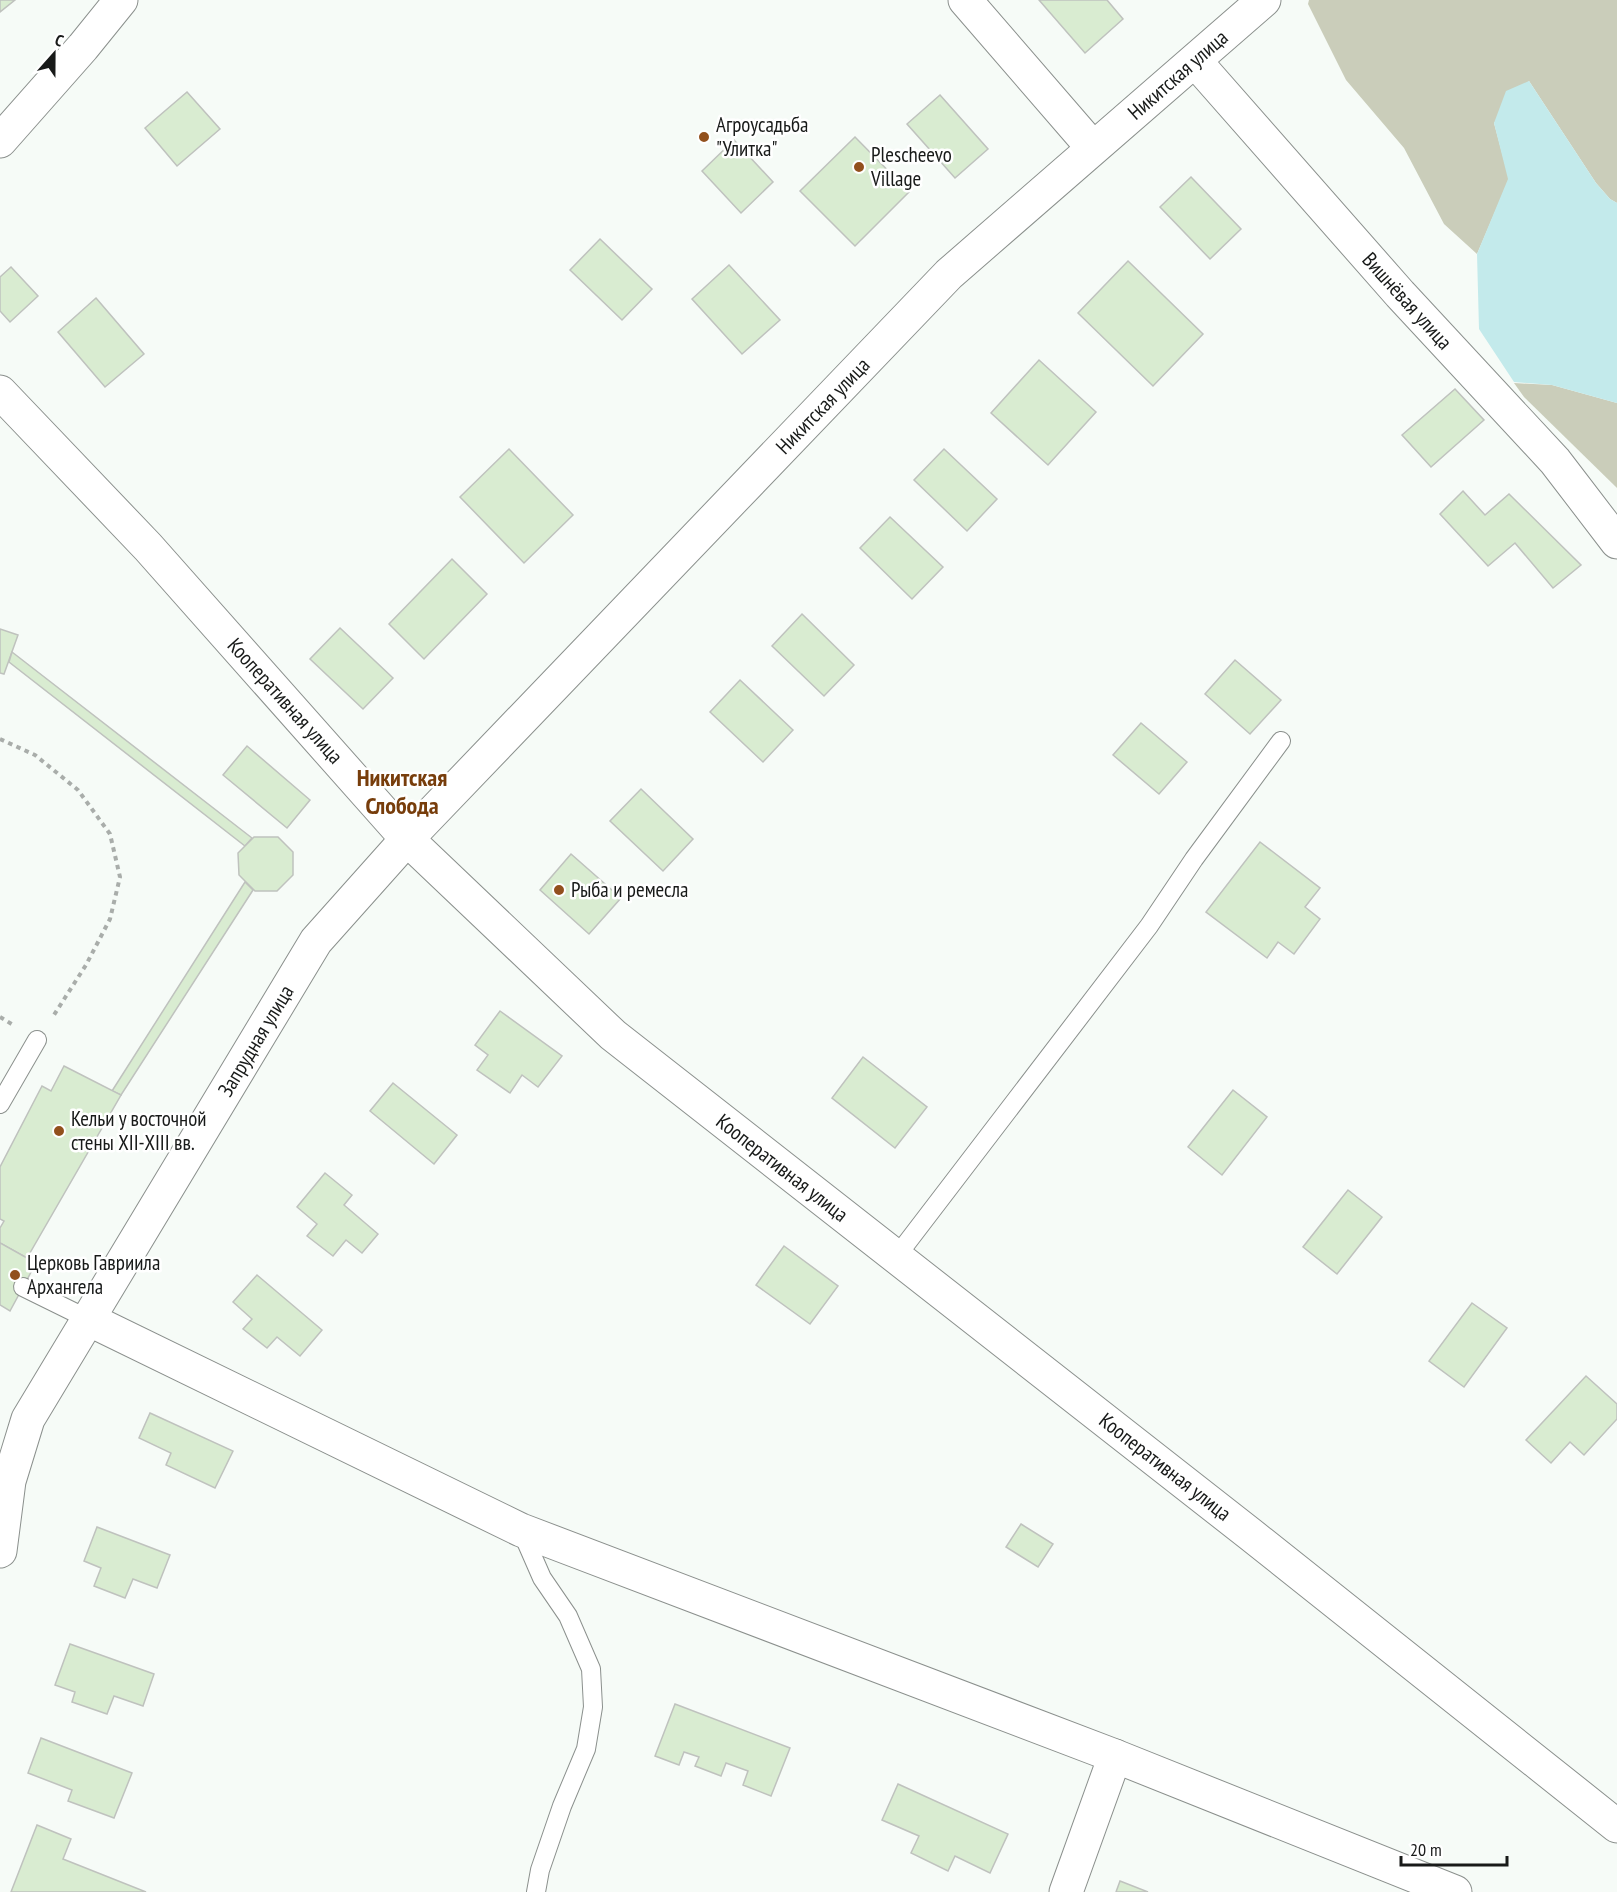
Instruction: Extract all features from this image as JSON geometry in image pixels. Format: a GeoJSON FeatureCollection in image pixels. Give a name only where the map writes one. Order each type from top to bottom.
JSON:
{"type":"FeatureCollection","features":[{"type":"Feature","properties":{"kind":"street"},"geometry":{"type":"LineString","coordinates":[[0,141],[121,0]]}},
{"type":"Feature","properties":{"kind":"street"},"geometry":{"type":"LineString","coordinates":[[965,0],[1093,148]]}},
{"type":"Feature","properties":{"kind":"street","name":"Никитская улица"},"geometry":{"type":"LineString","coordinates":[[407,839],[949,274],[1264,0]]}},
{"type":"Feature","properties":{"kind":"street","name":"Вишнёвая улица"},"geometry":{"type":"LineString","coordinates":[[1195,61],[1400,294],[1555,461],[1617,542]]}},
{"type":"Feature","properties":{"kind":"street","name":"Кооперативная улица"},"geometry":{"type":"LineString","coordinates":[[0,392],[156,555],[407,839],[613,1035],[1231,1519],[1617,1826]]}},
{"type":"Feature","properties":{"kind":"street","name":"Запрудная улица"},"geometry":{"type":"LineString","coordinates":[[0,1551],[9,1481],[27,1419],[316,941],[407,839]]}},
{"type":"Feature","properties":{"kind":"street"},"geometry":{"type":"LineString","coordinates":[[88,1319],[521,1530],[1115,1755],[1455,1892]]}},
{"type":"Feature","properties":{"kind":"street"},"geometry":{"type":"LineString","coordinates":[[0,1448],[27,1419]]}},
{"type":"Feature","properties":{"kind":"street"},"geometry":{"type":"LineString","coordinates":[[1066,1892],[1115,1755]]}},
{"type":"Feature","properties":{"kind":"lane"},"geometry":{"type":"LineString","coordinates":[[896,1257],[1149,926],[1281,741]]}},
{"type":"Feature","properties":{"kind":"lane"},"geometry":{"type":"LineString","coordinates":[[0,1104],[37,1040]]}},
{"type":"Feature","properties":{"kind":"lane"},"geometry":{"type":"LineString","coordinates":[[23,1287],[88,1319]]}},
{"type":"Feature","properties":{"kind":"lane"},"geometry":{"type":"LineString","coordinates":[[521,1530],[542,1578],[568,1616],[591,1669],[592,1707],[586,1749],[562,1806],[540,1870],[536,1892]]}},
{"type":"Feature","properties":{"kind":"path"},"geometry":{"type":"LineString","coordinates":[[0,739],[35,755],[78,790],[110,834],[120,877],[111,919],[86,965],[37,1040]]}},
{"type":"Feature","properties":{"kind":"green space"},"geometry":{"type":"Polygon","coordinates":[[[1309,0],[1617,0],[1617,203],[1610,199],[1596,183],[1529,81],[1494,123],[1509,179],[1477,254],[1444,224],[1404,148],[1346,80],[1308,4],[1309,0]]]}},
{"type":"Feature","properties":{"kind":"green space"},"geometry":{"type":"Polygon","coordinates":[[[1514,383],[1552,385],[1617,403],[1617,488],[1524,397],[1514,383]]]}},
{"type":"Feature","properties":{"kind":"water"},"geometry":{"type":"Polygon","coordinates":[[[1529,81],[1596,183],[1610,199],[1617,203],[1617,403],[1552,385],[1514,382],[1479,329],[1477,254],[1508,179],[1494,123],[1506,91],[1529,81]]]}},
{"type":"Feature","properties":{"kind":"building"},"geometry":{"type":"Polygon","coordinates":[[[0,0],[15,0],[0,12],[0,0]]]}},
{"type":"Feature","properties":{"kind":"building"},"geometry":{"type":"Polygon","coordinates":[[[1039,0],[1107,0],[1123,19],[1085,53],[1039,0]]]}},
{"type":"Feature","properties":{"kind":"building"},"geometry":{"type":"Polygon","coordinates":[[[187,92],[220,129],[177,166],[145,128],[187,92]]]}},
{"type":"Feature","properties":{"kind":"building"},"geometry":{"type":"Polygon","coordinates":[[[940,95],[988,149],[955,178],[907,124],[940,95]]]}},
{"type":"Feature","properties":{"kind":"building"},"geometry":{"type":"Polygon","coordinates":[[[855,137],[909,192],[855,246],[800,191],[855,137]]]}},
{"type":"Feature","properties":{"kind":"building"},"geometry":{"type":"Polygon","coordinates":[[[734,140],[773,182],[741,213],[702,171],[734,140]]]}},
{"type":"Feature","properties":{"kind":"building"},"geometry":{"type":"Polygon","coordinates":[[[1191,177],[1241,229],[1210,259],[1160,207],[1191,177]]]}},
{"type":"Feature","properties":{"kind":"building"},"geometry":{"type":"Polygon","coordinates":[[[600,239],[652,289],[622,320],[570,270],[600,239]]]}},
{"type":"Feature","properties":{"kind":"building"},"geometry":{"type":"Polygon","coordinates":[[[1128,261],[1203,334],[1153,386],[1078,313],[1128,261]]]}},
{"type":"Feature","properties":{"kind":"building"},"geometry":{"type":"Polygon","coordinates":[[[729,265],[780,320],[742,354],[692,299],[729,265]]]}},
{"type":"Feature","properties":{"kind":"building"},"geometry":{"type":"Polygon","coordinates":[[[11,267],[38,296],[10,322],[0,311],[0,277],[11,267]]]}},
{"type":"Feature","properties":{"kind":"building"},"geometry":{"type":"Polygon","coordinates":[[[96,298],[144,354],[105,387],[58,332],[96,298]]]}},
{"type":"Feature","properties":{"kind":"building"},"geometry":{"type":"Polygon","coordinates":[[[1039,360],[1096,412],[1048,465],[991,413],[1039,360]]]}},
{"type":"Feature","properties":{"kind":"building"},"geometry":{"type":"Polygon","coordinates":[[[1455,389],[1484,420],[1431,467],[1402,435],[1455,389]]]}},
{"type":"Feature","properties":{"kind":"building"},"geometry":{"type":"Polygon","coordinates":[[[509,449],[573,515],[524,563],[460,497],[509,449]]]}},
{"type":"Feature","properties":{"kind":"building"},"geometry":{"type":"Polygon","coordinates":[[[944,449],[997,499],[967,531],[914,480],[944,449]]]}},
{"type":"Feature","properties":{"kind":"building"},"geometry":{"type":"Polygon","coordinates":[[[1463,491],[1485,515],[1509,494],[1581,565],[1553,588],[1515,543],[1488,566],[1440,514],[1463,491]]]}},
{"type":"Feature","properties":{"kind":"building"},"geometry":{"type":"Polygon","coordinates":[[[890,517],[943,567],[912,599],[860,548],[890,517]]]}},
{"type":"Feature","properties":{"kind":"building"},"geometry":{"type":"Polygon","coordinates":[[[452,559],[487,594],[424,659],[389,624],[452,559]]]}},
{"type":"Feature","properties":{"kind":"building"},"geometry":{"type":"Polygon","coordinates":[[[802,614],[854,665],[824,696],[772,646],[802,614]]]}},
{"type":"Feature","properties":{"kind":"building"},"geometry":{"type":"Polygon","coordinates":[[[340,628],[393,678],[363,709],[310,659],[340,628]]]}},
{"type":"Feature","properties":{"kind":"building"},"geometry":{"type":"Polygon","coordinates":[[[0,629],[18,635],[4,674],[0,673],[0,629]]]}},
{"type":"Feature","properties":{"kind":"building"},"geometry":{"type":"Polygon","coordinates":[[[12,652],[252,838],[245,846],[9,662],[12,652]]]}},
{"type":"Feature","properties":{"kind":"building"},"geometry":{"type":"Polygon","coordinates":[[[1235,660],[1281,700],[1250,734],[1205,694],[1235,660]]]}},
{"type":"Feature","properties":{"kind":"building"},"geometry":{"type":"Polygon","coordinates":[[[740,680],[793,730],[763,762],[710,712],[740,680]]]}},
{"type":"Feature","properties":{"kind":"building"},"geometry":{"type":"Polygon","coordinates":[[[1141,723],[1187,762],[1159,794],[1113,755],[1141,723]]]}},
{"type":"Feature","properties":{"kind":"building"},"geometry":{"type":"Polygon","coordinates":[[[247,746],[310,800],[287,828],[223,775],[247,746]]]}},
{"type":"Feature","properties":{"kind":"building"},"geometry":{"type":"Polygon","coordinates":[[[641,789],[693,839],[663,871],[610,821],[641,789]]]}},
{"type":"Feature","properties":{"kind":"building"},"geometry":{"type":"Polygon","coordinates":[[[254,837],[278,837],[293,852],[293,875],[277,891],[255,891],[239,875],[238,853],[254,837]]]}},
{"type":"Feature","properties":{"kind":"building"},"geometry":{"type":"Polygon","coordinates":[[[1260,842],[1320,888],[1305,907],[1320,919],[1294,954],[1278,942],[1267,958],[1206,912],[1260,842]]]}},
{"type":"Feature","properties":{"kind":"building"},"geometry":{"type":"Polygon","coordinates":[[[571,854],[621,898],[589,934],[540,890],[571,854]]]}},
{"type":"Feature","properties":{"kind":"building"},"geometry":{"type":"Polygon","coordinates":[[[245,882],[253,890],[121,1095],[112,1091],[245,882]]]}},
{"type":"Feature","properties":{"kind":"building"},"geometry":{"type":"Polygon","coordinates":[[[500,1011],[562,1056],[538,1087],[522,1075],[510,1093],[477,1070],[488,1055],[475,1045],[500,1011]]]}},
{"type":"Feature","properties":{"kind":"building"},"geometry":{"type":"Polygon","coordinates":[[[863,1057],[927,1107],[895,1148],[832,1098],[863,1057]]]}},
{"type":"Feature","properties":{"kind":"building","name":"Кельи у восточной стены XII-XIII вв."},"geometry":{"type":"Polygon","coordinates":[[[64,1066],[121,1095],[27,1258],[0,1243],[0,1228],[4,1221],[0,1219],[0,1167],[42,1086],[51,1091],[64,1066]]]}},
{"type":"Feature","properties":{"kind":"building"},"geometry":{"type":"Polygon","coordinates":[[[393,1083],[457,1135],[434,1164],[370,1111],[393,1083]]]}},
{"type":"Feature","properties":{"kind":"building"},"geometry":{"type":"Polygon","coordinates":[[[1233,1090],[1267,1117],[1222,1175],[1188,1147],[1233,1090]]]}},
{"type":"Feature","properties":{"kind":"building"},"geometry":{"type":"Polygon","coordinates":[[[325,1173],[352,1195],[344,1205],[378,1234],[362,1253],[346,1240],[333,1256],[307,1236],[317,1224],[297,1207],[325,1173]]]}},
{"type":"Feature","properties":{"kind":"building"},"geometry":{"type":"Polygon","coordinates":[[[1348,1190],[1382,1217],[1337,1274],[1303,1247],[1348,1190]]]}},
{"type":"Feature","properties":{"kind":"building","name":"Церковь Гавриила Архангела"},"geometry":{"type":"Polygon","coordinates":[[[0,1243],[36,1263],[10,1311],[0,1305],[0,1243]]]}},
{"type":"Feature","properties":{"kind":"building"},"geometry":{"type":"Polygon","coordinates":[[[784,1246],[838,1286],[810,1324],[756,1285],[784,1246]]]}},
{"type":"Feature","properties":{"kind":"building"},"geometry":{"type":"Polygon","coordinates":[[[257,1275],[322,1330],[300,1356],[277,1337],[267,1348],[243,1329],[252,1319],[233,1302],[257,1275]]]}},
{"type":"Feature","properties":{"kind":"building"},"geometry":{"type":"Polygon","coordinates":[[[1472,1303],[1507,1328],[1464,1387],[1429,1361],[1472,1303]]]}},
{"type":"Feature","properties":{"kind":"building"},"geometry":{"type":"Polygon","coordinates":[[[1586,1376],[1617,1404],[1617,1419],[1584,1455],[1570,1442],[1551,1463],[1526,1440],[1586,1376]]]}},
{"type":"Feature","properties":{"kind":"building"},"geometry":{"type":"Polygon","coordinates":[[[150,1413],[233,1451],[215,1488],[166,1465],[171,1453],[139,1438],[150,1413]]]}},
{"type":"Feature","properties":{"kind":"building"},"geometry":{"type":"Polygon","coordinates":[[[1021,1524],[1053,1544],[1038,1567],[1006,1547],[1021,1524]]]}},
{"type":"Feature","properties":{"kind":"building"},"geometry":{"type":"Polygon","coordinates":[[[97,1527],[170,1555],[157,1588],[133,1579],[125,1598],[94,1586],[101,1568],[84,1561],[97,1527]]]}},
{"type":"Feature","properties":{"kind":"building"},"geometry":{"type":"Polygon","coordinates":[[[70,1644],[154,1674],[143,1706],[114,1696],[107,1714],[72,1702],[75,1692],[55,1685],[70,1644]]]}},
{"type":"Feature","properties":{"kind":"building"},"geometry":{"type":"Polygon","coordinates":[[[675,1704],[790,1748],[771,1796],[743,1785],[748,1771],[726,1763],[721,1776],[695,1766],[699,1757],[684,1752],[679,1765],[655,1756],[675,1704]]]}},
{"type":"Feature","properties":{"kind":"building"},"geometry":{"type":"Polygon","coordinates":[[[41,1738],[132,1773],[114,1818],[68,1801],[72,1790],[28,1773],[41,1738]]]}},
{"type":"Feature","properties":{"kind":"building"},"geometry":{"type":"Polygon","coordinates":[[[898,1784],[1008,1834],[990,1873],[955,1856],[948,1871],[911,1853],[919,1836],[882,1820],[898,1784]]]}},
{"type":"Feature","properties":{"kind":"building"},"geometry":{"type":"Polygon","coordinates":[[[37,1825],[71,1839],[63,1859],[146,1892],[11,1892],[37,1825]]]}},
{"type":"Feature","properties":{"kind":"building"},"geometry":{"type":"Polygon","coordinates":[[[1120,1881],[1148,1892],[1116,1892],[1120,1881]]]}},
{"type":"Feature","properties":{"kind":"place","name":"Агроусадьба \"Улитка\""},"geometry":{"type":"Point","coordinates":[704,137]}},
{"type":"Feature","properties":{"kind":"place","name":"Plescheevo Village"},"geometry":{"type":"Point","coordinates":[859,167]}},
{"type":"Feature","properties":{"kind":"place","name":"Рыба и ремесла"},"geometry":{"type":"Point","coordinates":[559,890]}},
{"type":"Feature","properties":{"kind":"place","name":"Кельи у восточной стены XII-XIII вв."},"geometry":{"type":"Point","coordinates":[59,1131]}},
{"type":"Feature","properties":{"kind":"place","name":"Церковь Гавриила Архангела"},"geometry":{"type":"Point","coordinates":[15,1275]}},
{"type":"Feature","properties":{"kind":"district","name":"Никитская Слобода"},"geometry":{"type":"Point","coordinates":[402,792]}}]}
